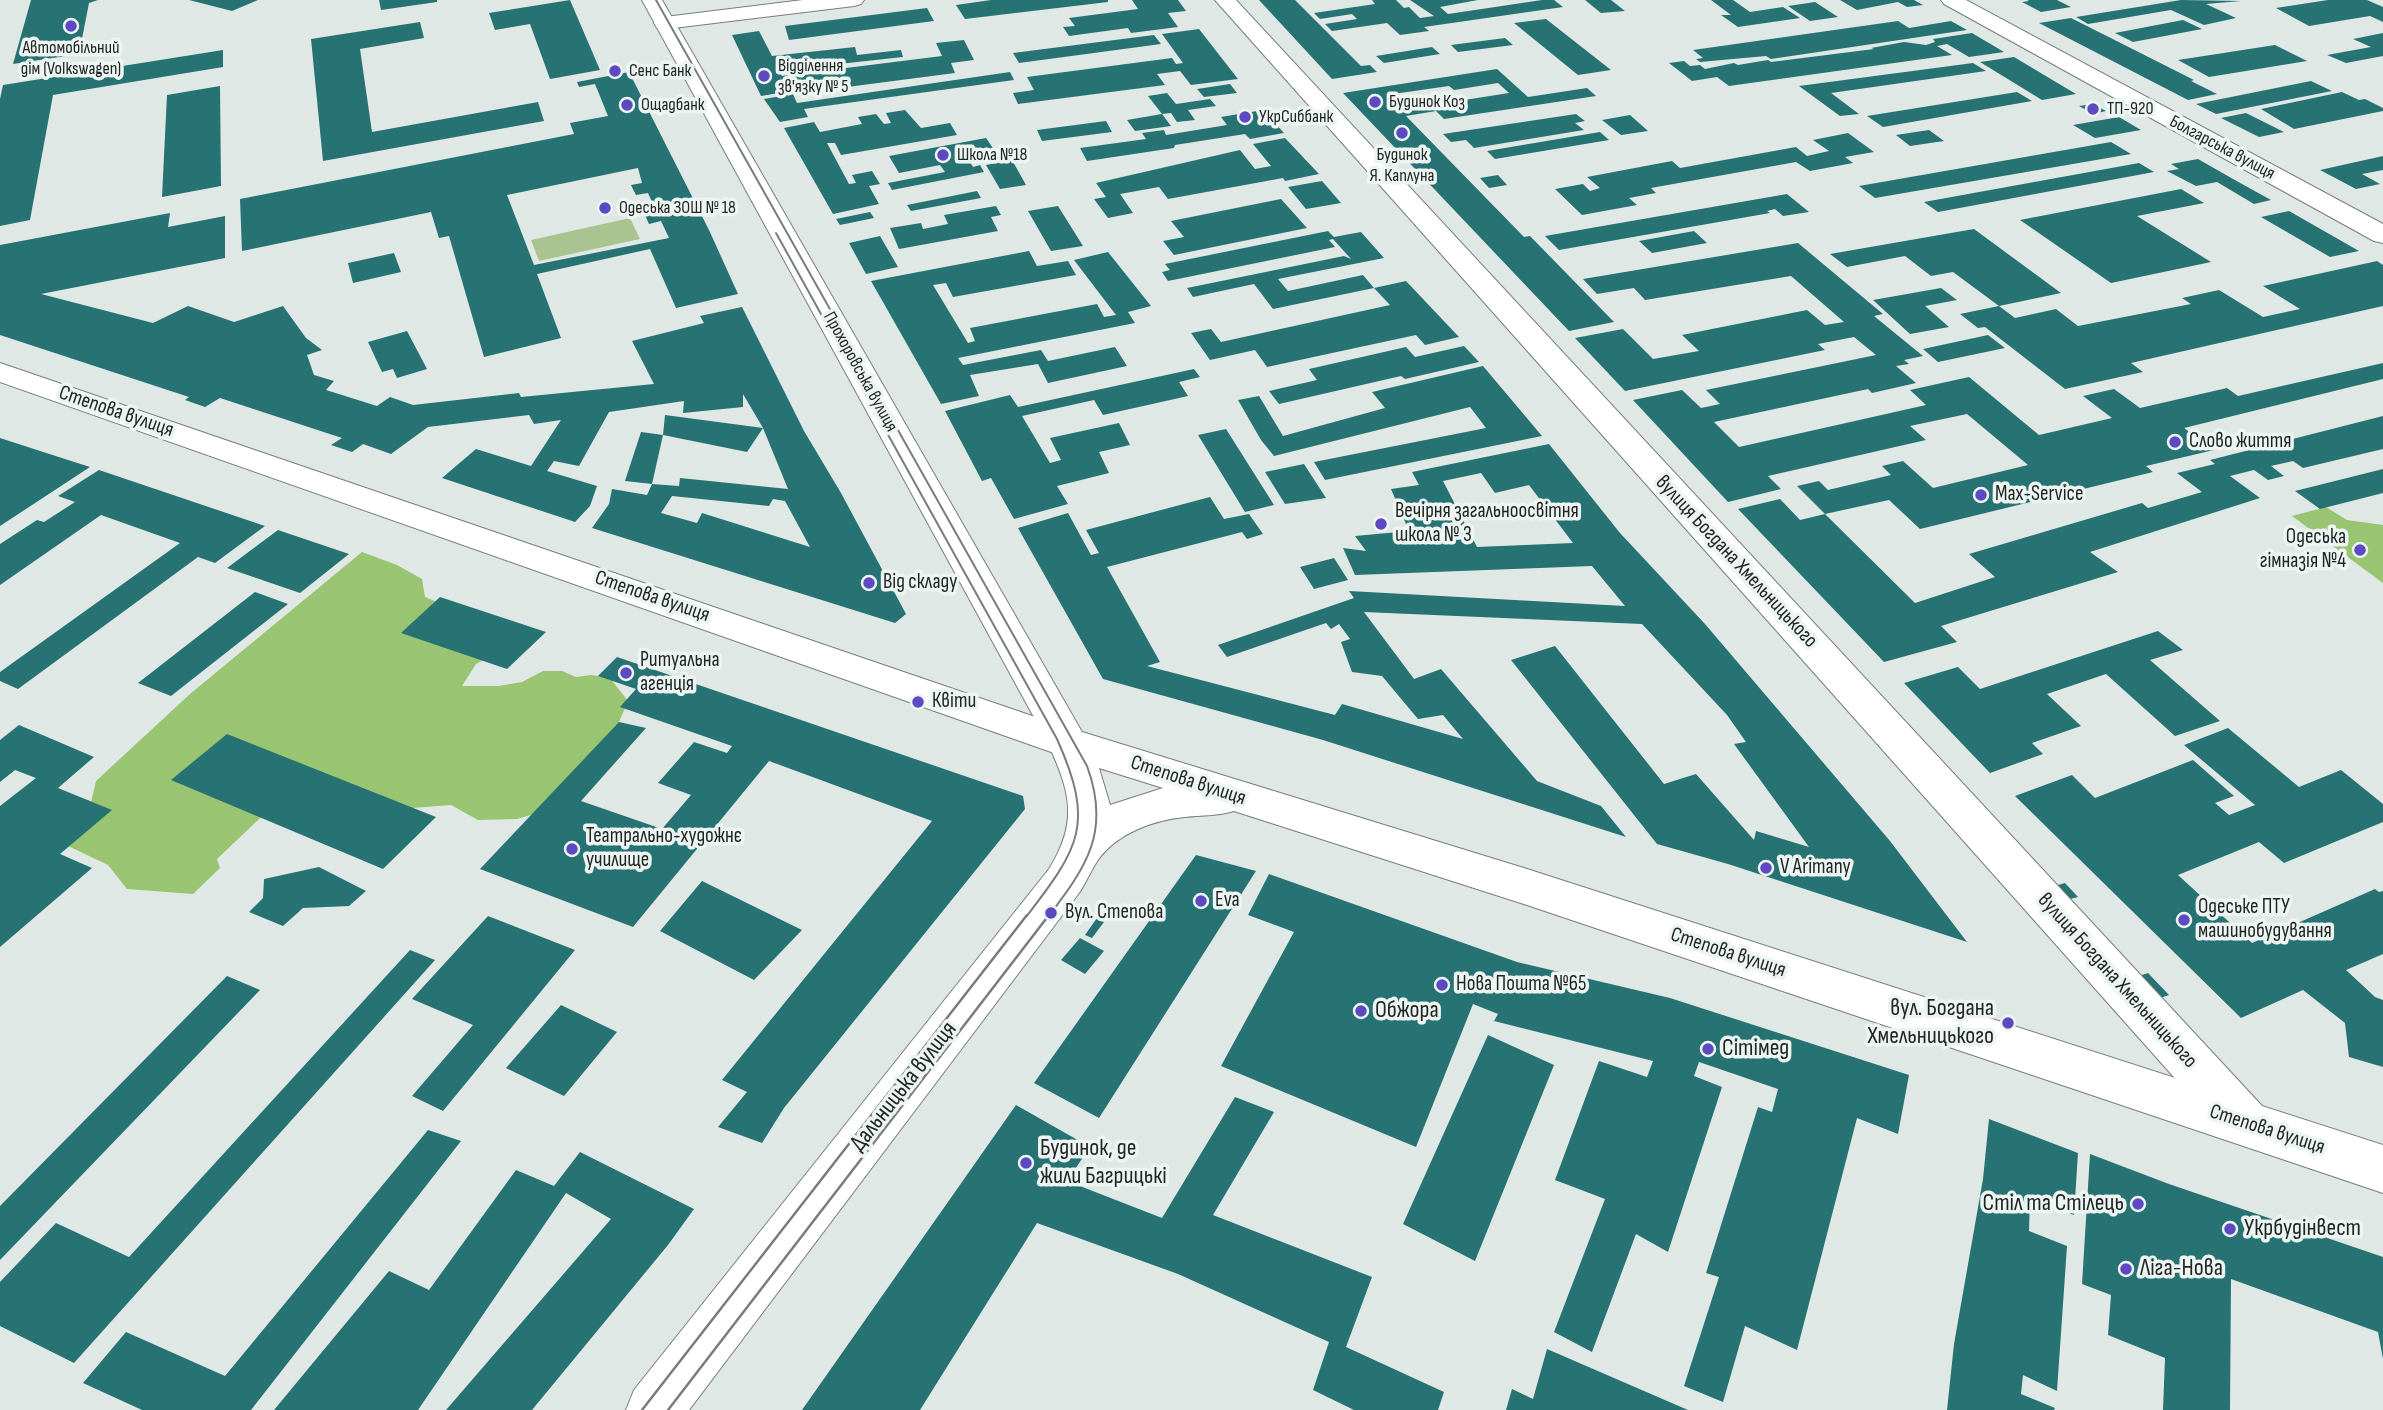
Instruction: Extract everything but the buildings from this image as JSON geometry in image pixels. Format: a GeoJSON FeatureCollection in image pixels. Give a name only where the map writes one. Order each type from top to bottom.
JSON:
{"type":"FeatureCollection","features":[{"type":"Feature","properties":{"kind":"main road"},"geometry":{"type":"LineString","coordinates":[[658,12],[854,0]]}},
{"type":"Feature","properties":{"kind":"main road","name":"вулиця Богдана Хмельницького"},"geometry":{"type":"LineString","coordinates":[[1225,0],[2246,1123]]}},
{"type":"Feature","properties":{"kind":"main road","name":"Болгарська вулиця"},"geometry":{"type":"LineString","coordinates":[[1951,0],[2383,235]]}},
{"type":"Feature","properties":{"kind":"main road","name":"Прохоровська вулиця"},"geometry":{"type":"LineString","coordinates":[[658,12],[1068,743]]}},
{"type":"Feature","properties":{"kind":"main road","name":"Степова вулиця"},"geometry":{"type":"LineString","coordinates":[[0,372],[1068,743],[1527,887],[2383,1168]]}},
{"type":"Feature","properties":{"kind":"main road","name":"Дальницька вулиця"},"geometry":{"type":"LineString","coordinates":[[654,1410],[1056,891],[1084,846],[1090,822],[1090,800],[1086,781],[1068,743]]}},
{"type":"Feature","properties":{"kind":"main road"},"geometry":{"type":"LineString","coordinates":[[1084,846],[1120,819],[1133,813],[1199,800],[1242,799]]}},
{"type":"Feature","properties":{"kind":"green space"},"geometry":{"type":"Polygon","coordinates":[[[630,218],[640,239],[539,261],[531,240],[630,218]]]}},
{"type":"Feature","properties":{"kind":"green space","name":"Одеська гімназія №4"},"geometry":{"type":"Polygon","coordinates":[[[2326,507],[2347,520],[2383,525],[2383,583],[2292,516],[2326,507]]]}},
{"type":"Feature","properties":{"kind":"green space"},"geometry":{"type":"Polygon","coordinates":[[[362,552],[397,565],[422,579],[425,597],[524,638],[476,664],[462,686],[498,686],[522,682],[543,671],[562,671],[576,677],[591,675],[610,678],[628,701],[619,722],[601,748],[548,810],[517,819],[478,820],[451,805],[412,808],[278,801],[217,859],[220,868],[193,894],[127,889],[108,865],[66,845],[90,807],[96,781],[190,694],[362,552]]]}},
{"type":"Feature","properties":{"kind":"tram line"},"geometry":{"type":"LineString","coordinates":[[656,0],[1087,766],[1097,810],[1091,847],[1074,881],[1048,917]]}},
{"type":"Feature","properties":{"kind":"tram line"},"geometry":{"type":"LineString","coordinates":[[776,233],[1057,739],[1069,768],[1076,793],[1076,834],[1059,872],[1026,917]]}},
{"type":"Feature","properties":{"kind":"tram line"},"geometry":{"type":"LineString","coordinates":[[642,1410],[1027,915]]}},
{"type":"Feature","properties":{"kind":"tram line"},"geometry":{"type":"LineString","coordinates":[[668,1410],[1049,915]]}},
{"type":"Feature","properties":{"kind":"place","name":"Автомобільний дім (Volkswagen)"},"geometry":{"type":"Point","coordinates":[71,26]}},
{"type":"Feature","properties":{"kind":"place","name":"Сенс Банк"},"geometry":{"type":"Point","coordinates":[615,71]}},
{"type":"Feature","properties":{"kind":"place","name":"Відділення зв'язку № 5"},"geometry":{"type":"Point","coordinates":[764,76]}},
{"type":"Feature","properties":{"kind":"place","name":"Будинок Коз"},"geometry":{"type":"Point","coordinates":[1375,102]}},
{"type":"Feature","properties":{"kind":"place","name":"Ощадбанк"},"geometry":{"type":"Point","coordinates":[627,105]}},
{"type":"Feature","properties":{"kind":"place","name":"ТП-920"},"geometry":{"type":"Point","coordinates":[2093,109]}},
{"type":"Feature","properties":{"kind":"place","name":"УкрСиббанк"},"geometry":{"type":"Point","coordinates":[1245,117]}},
{"type":"Feature","properties":{"kind":"place","name":"Будинок Я. Каплуна"},"geometry":{"type":"Point","coordinates":[1402,133]}},
{"type":"Feature","properties":{"kind":"place","name":"Школа №18"},"geometry":{"type":"Point","coordinates":[943,155]}},
{"type":"Feature","properties":{"kind":"place","name":"Одеська ЗОШ № 18"},"geometry":{"type":"Point","coordinates":[605,208]}},
{"type":"Feature","properties":{"kind":"place","name":"Слово життя"},"geometry":{"type":"Point","coordinates":[2175,442]}},
{"type":"Feature","properties":{"kind":"place","name":"Max-Service"},"geometry":{"type":"Point","coordinates":[1981,495]}},
{"type":"Feature","properties":{"kind":"place","name":"Вечірня загальноосвітня школа № 3"},"geometry":{"type":"Point","coordinates":[1381,524]}},
{"type":"Feature","properties":{"kind":"place","name":"Одеська гімназія №4"},"geometry":{"type":"Point","coordinates":[2360,550]}},
{"type":"Feature","properties":{"kind":"place","name":"Від складу"},"geometry":{"type":"Point","coordinates":[869,583]}},
{"type":"Feature","properties":{"kind":"place","name":"Ритуальна агенція"},"geometry":{"type":"Point","coordinates":[626,673]}},
{"type":"Feature","properties":{"kind":"place","name":"Квіти"},"geometry":{"type":"Point","coordinates":[918,702]}},
{"type":"Feature","properties":{"kind":"place","name":"Театрально-художнє училище"},"geometry":{"type":"Point","coordinates":[572,849]}},
{"type":"Feature","properties":{"kind":"place","name":"V Arimany"},"geometry":{"type":"Point","coordinates":[1766,868]}},
{"type":"Feature","properties":{"kind":"place","name":"Eva"},"geometry":{"type":"Point","coordinates":[1201,901]}},
{"type":"Feature","properties":{"kind":"place","name":"Вул. Степова"},"geometry":{"type":"Point","coordinates":[1051,913]}},
{"type":"Feature","properties":{"kind":"place","name":"Одеське ПТУ машинобудування"},"geometry":{"type":"Point","coordinates":[2184,920]}},
{"type":"Feature","properties":{"kind":"place","name":"Нова Пошта №65"},"geometry":{"type":"Point","coordinates":[1442,985]}},
{"type":"Feature","properties":{"kind":"place","name":"Обжора"},"geometry":{"type":"Point","coordinates":[1361,1011]}},
{"type":"Feature","properties":{"kind":"place","name":"вул. Богдана Хмельницького"},"geometry":{"type":"Point","coordinates":[2008,1023]}},
{"type":"Feature","properties":{"kind":"place","name":"Сітімед"},"geometry":{"type":"Point","coordinates":[1708,1049]}},
{"type":"Feature","properties":{"kind":"place","name":"Будинок, де жили Багрицькі"},"geometry":{"type":"Point","coordinates":[1026,1163]}},
{"type":"Feature","properties":{"kind":"place","name":"Стіл та Стілець"},"geometry":{"type":"Point","coordinates":[2138,1204]}},
{"type":"Feature","properties":{"kind":"place","name":"Укрбудінвест"},"geometry":{"type":"Point","coordinates":[2230,1229]}},
{"type":"Feature","properties":{"kind":"place","name":"Ліга-Нова"},"geometry":{"type":"Point","coordinates":[2126,1269]}}]}
